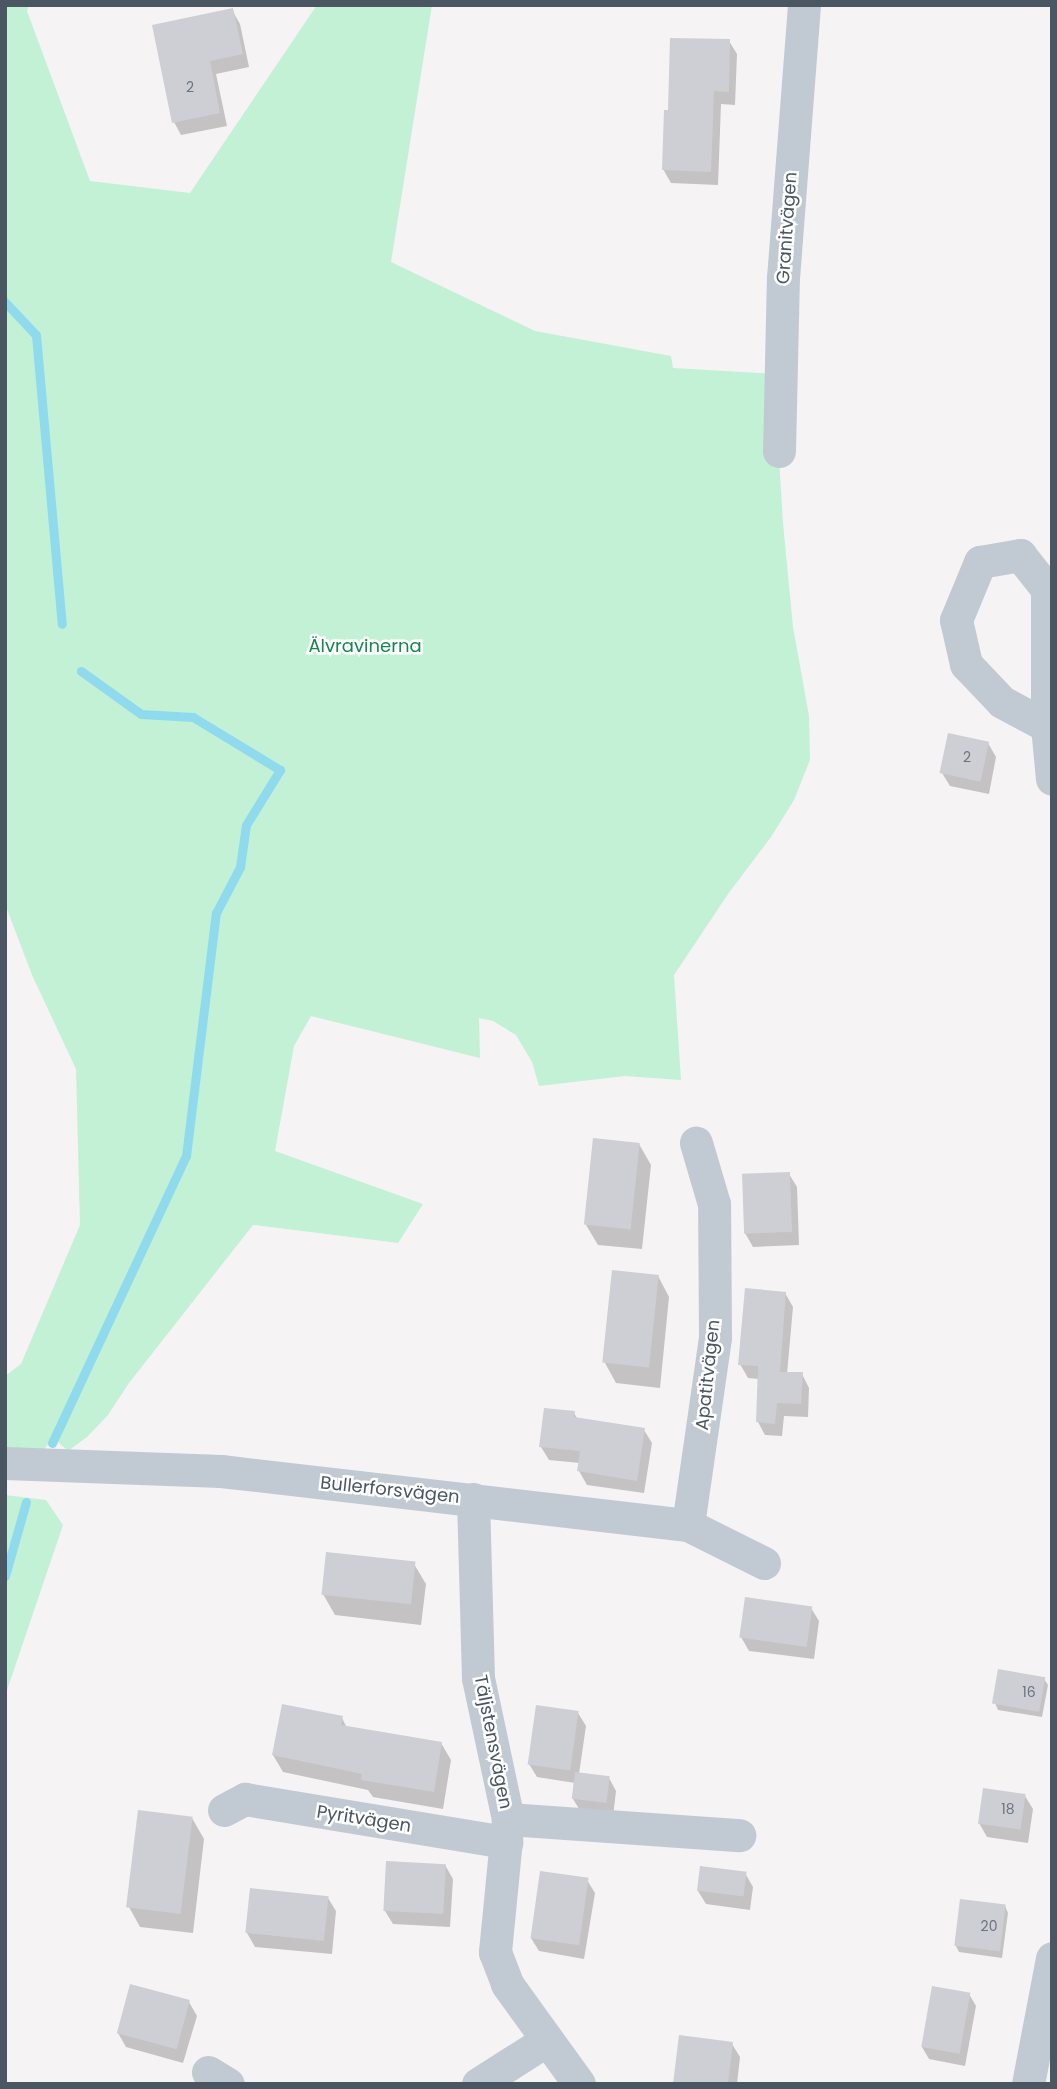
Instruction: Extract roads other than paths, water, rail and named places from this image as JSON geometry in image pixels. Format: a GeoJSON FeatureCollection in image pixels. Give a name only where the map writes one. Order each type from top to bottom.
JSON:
{"type":"FeatureCollection","features":[{"type":"Feature","properties":{"kind":"street","name":"Granitvägen"},"geometry":{"type":"LineString","coordinates":[[779,452],[783,278],[804,5]]}},
{"type":"Feature","properties":{"kind":"street"},"geometry":{"type":"LineString","coordinates":[[1049,725],[1002,702],[966,664],[956,620],[980,562],[1036,557],[1047,589],[1052,779]]}},
{"type":"Feature","properties":{"kind":"street","name":"Apatitvägen"},"geometry":{"type":"LineString","coordinates":[[688,1525],[715,1337],[714,1204],[696,1143]]}},
{"type":"Feature","properties":{"kind":"street","name":"Bullerforsvägen"},"geometry":{"type":"LineString","coordinates":[[5,1463],[221,1471],[688,1525],[764,1563]]}},
{"type":"Feature","properties":{"kind":"street","name":"Täljstensvägen"},"geometry":{"type":"LineString","coordinates":[[473,1499],[478,1678],[507,1831],[495,1952],[507,1984],[579,2084]]}},
{"type":"Feature","properties":{"kind":"street","name":"Pyritvägen"},"geometry":{"type":"LineString","coordinates":[[224,1810],[245,1799],[507,1831],[739,1835]]}},
{"type":"Feature","properties":{"kind":"street"},"geometry":{"type":"LineString","coordinates":[[1028,2084],[1052,1958]]}},
{"type":"Feature","properties":{"kind":"street"},"geometry":{"type":"LineString","coordinates":[[478,2084],[547,2040]]}},
{"type":"Feature","properties":{"kind":"waterway"},"geometry":{"type":"LineString","coordinates":[[5,302],[36,335],[62,624]]}},
{"type":"Feature","properties":{"kind":"waterway"},"geometry":{"type":"LineString","coordinates":[[52,1443],[186,1156],[216,913],[240,867],[246,825],[280,770],[193,717],[141,714],[81,671]]}},
{"type":"Feature","properties":{"kind":"waterway"},"geometry":{"type":"LineString","coordinates":[[5,1576],[26,1502]]}},
{"type":"Feature","properties":{"kind":"park label","name":"Älvravinerna"},"geometry":{"type":"Point","coordinates":[365,646]}}]}
